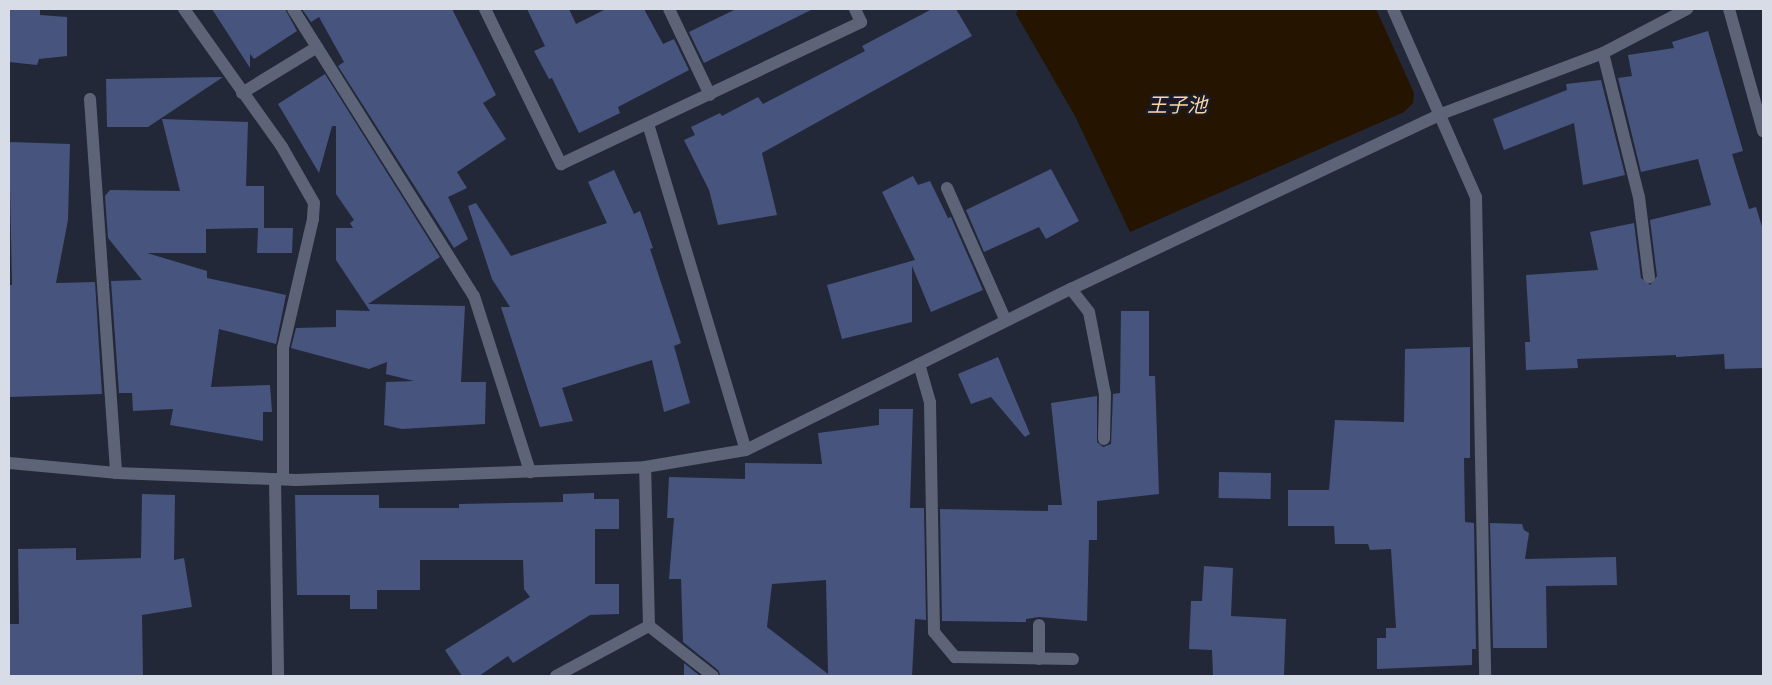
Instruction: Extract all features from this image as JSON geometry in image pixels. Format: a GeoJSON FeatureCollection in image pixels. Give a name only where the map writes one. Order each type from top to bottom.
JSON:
{"type":"FeatureCollection","features":[{"type":"Feature","properties":{"kind":"street"},"geometry":{"type":"LineString","coordinates":[[184,9],[282,147],[314,203],[313,219],[283,348],[279,479],[278,676]]}},
{"type":"Feature","properties":{"kind":"street"},"geometry":{"type":"LineString","coordinates":[[293,9],[474,296],[530,472]]}},
{"type":"Feature","properties":{"kind":"street"},"geometry":{"type":"LineString","coordinates":[[484,9],[561,164],[861,22],[855,9]]}},
{"type":"Feature","properties":{"kind":"street"},"geometry":{"type":"LineString","coordinates":[[669,9],[710,95]]}},
{"type":"Feature","properties":{"kind":"street"},"geometry":{"type":"LineString","coordinates":[[1393,9],[1441,114],[1476,197],[1484,676]]}},
{"type":"Feature","properties":{"kind":"street"},"geometry":{"type":"LineString","coordinates":[[9,463],[116,473],[279,479],[645,467],[746,450],[1071,289],[1441,114],[1603,53],[1686,9]]}},
{"type":"Feature","properties":{"kind":"street"},"geometry":{"type":"LineString","coordinates":[[1729,9],[1763,131]]}},
{"type":"Feature","properties":{"kind":"street"},"geometry":{"type":"LineString","coordinates":[[242,92],[317,47]]}},
{"type":"Feature","properties":{"kind":"street"},"geometry":{"type":"LineString","coordinates":[[1603,53],[1639,197],[1649,277]]}},
{"type":"Feature","properties":{"kind":"street"},"geometry":{"type":"LineString","coordinates":[[90,99],[116,473]]}},
{"type":"Feature","properties":{"kind":"street"},"geometry":{"type":"LineString","coordinates":[[648,124],[746,450]]}},
{"type":"Feature","properties":{"kind":"street"},"geometry":{"type":"LineString","coordinates":[[947,188],[1006,321]]}},
{"type":"Feature","properties":{"kind":"street"},"geometry":{"type":"LineString","coordinates":[[1071,289],[1089,312],[1104,394],[1104,439]]}},
{"type":"Feature","properties":{"kind":"street"},"geometry":{"type":"LineString","coordinates":[[919,364],[930,402],[934,632],[955,657],[1073,659]]}},
{"type":"Feature","properties":{"kind":"street"},"geometry":{"type":"LineString","coordinates":[[645,467],[649,626]]}},
{"type":"Feature","properties":{"kind":"street"},"geometry":{"type":"LineString","coordinates":[[1039,625],[1039,659]]}},
{"type":"Feature","properties":{"kind":"street"},"geometry":{"type":"LineString","coordinates":[[556,676],[649,626]]}},
{"type":"Feature","properties":{"kind":"street"},"geometry":{"type":"LineString","coordinates":[[649,626],[713,676]]}},
{"type":"Feature","properties":{"kind":"water","name":"王子池"},"geometry":{"type":"Polygon","coordinates":[[[1018,9],[1376,9],[1414,93],[1413,103],[1404,112],[1130,232],[1075,116],[1016,14],[1018,9]]]}},
{"type":"Feature","properties":{"kind":"building"},"geometry":{"type":"Polygon","coordinates":[[[9,9],[40,9],[40,15],[67,17],[67,56],[39,59],[37,65],[9,62],[9,9]]]}},
{"type":"Feature","properties":{"kind":"building"},"geometry":{"type":"Polygon","coordinates":[[[212,9],[285,9],[297,31],[254,59],[250,54],[250,68],[212,9]]]}},
{"type":"Feature","properties":{"kind":"building"},"geometry":{"type":"Polygon","coordinates":[[[302,9],[452,9],[496,95],[483,103],[506,139],[457,172],[467,188],[448,197],[468,239],[454,248],[338,66],[344,62],[319,17],[311,22],[302,9]]]}},
{"type":"Feature","properties":{"kind":"building"},"geometry":{"type":"Polygon","coordinates":[[[527,9],[569,9],[576,24],[606,9],[644,9],[663,44],[674,39],[689,70],[618,107],[620,113],[579,133],[552,78],[549,79],[534,51],[545,46],[527,9]]]}},
{"type":"Feature","properties":{"kind":"building"},"geometry":{"type":"Polygon","coordinates":[[[736,9],[813,9],[704,63],[689,32],[736,9]]]}},
{"type":"Feature","properties":{"kind":"building"},"geometry":{"type":"Polygon","coordinates":[[[932,9],[956,9],[972,36],[762,153],[777,215],[718,225],[709,190],[684,140],[695,135],[691,127],[720,113],[722,116],[758,97],[763,104],[865,51],[862,46],[932,9]]]}},
{"type":"Feature","properties":{"kind":"building"},"geometry":{"type":"Polygon","coordinates":[[[1708,31],[1743,151],[1732,154],[1749,209],[1756,207],[1763,230],[1763,368],[1725,369],[1724,354],[1577,359],[1578,368],[1526,370],[1525,342],[1530,342],[1526,275],[1598,270],[1590,232],[1634,223],[1641,278],[1650,285],[1657,276],[1650,220],[1711,205],[1698,159],[1641,172],[1618,78],[1632,76],[1628,55],[1674,48],[1672,42],[1708,31]]]}},
{"type":"Feature","properties":{"kind":"building"},"geometry":{"type":"Polygon","coordinates":[[[325,74],[440,257],[368,304],[465,306],[461,382],[486,382],[485,424],[402,429],[384,425],[386,382],[414,381],[386,374],[387,362],[369,369],[291,348],[296,328],[336,327],[336,310],[370,311],[336,260],[336,228],[353,228],[350,223],[354,220],[336,194],[336,126],[332,126],[319,173],[278,104],[325,74]]]}},
{"type":"Feature","properties":{"kind":"building"},"geometry":{"type":"Polygon","coordinates":[[[223,77],[148,127],[107,127],[106,79],[223,77]]]}},
{"type":"Feature","properties":{"kind":"building"},"geometry":{"type":"Polygon","coordinates":[[[1601,80],[1625,175],[1583,185],[1574,123],[1504,150],[1493,119],[1567,90],[1566,84],[1601,80]]]}},
{"type":"Feature","properties":{"kind":"building"},"geometry":{"type":"Polygon","coordinates":[[[162,119],[248,122],[246,186],[264,186],[264,228],[293,228],[292,253],[257,253],[258,228],[206,229],[206,253],[147,253],[207,271],[207,278],[286,295],[276,344],[219,329],[211,387],[270,385],[272,412],[263,412],[263,441],[170,425],[173,409],[133,411],[132,393],[119,393],[111,281],[142,280],[108,238],[105,196],[110,190],[180,191],[162,119]]]}},
{"type":"Feature","properties":{"kind":"building"},"geometry":{"type":"Polygon","coordinates":[[[9,142],[70,144],[68,220],[56,283],[95,282],[102,394],[9,397],[9,285],[12,285],[9,142]]]}},
{"type":"Feature","properties":{"kind":"building"},"geometry":{"type":"Polygon","coordinates":[[[1051,169],[1079,221],[1046,239],[1039,227],[984,252],[966,210],[1051,169]]]}},
{"type":"Feature","properties":{"kind":"building"},"geometry":{"type":"Polygon","coordinates":[[[614,170],[634,214],[640,211],[653,248],[650,249],[681,343],[674,346],[690,403],[664,412],[652,360],[562,388],[573,421],[540,427],[501,307],[510,307],[492,279],[468,206],[476,203],[511,256],[607,223],[588,182],[614,170]]]}},
{"type":"Feature","properties":{"kind":"building"},"geometry":{"type":"Polygon","coordinates":[[[913,176],[918,185],[930,181],[948,218],[951,217],[983,290],[931,312],[912,266],[912,322],[842,339],[827,285],[915,260],[882,192],[913,176]]]}},
{"type":"Feature","properties":{"kind":"building"},"geometry":{"type":"Polygon","coordinates":[[[1121,311],[1149,311],[1149,376],[1155,376],[1159,494],[1097,501],[1097,540],[1089,540],[1087,621],[1039,617],[1026,619],[1026,622],[942,621],[940,509],[1048,511],[1048,505],[1062,505],[1051,403],[1097,396],[1097,442],[1103,447],[1111,444],[1113,394],[1120,393],[1121,311]]]}},
{"type":"Feature","properties":{"kind":"building"},"geometry":{"type":"Polygon","coordinates":[[[1470,347],[1470,458],[1464,458],[1465,522],[1474,523],[1476,649],[1472,649],[1472,665],[1377,669],[1377,638],[1386,638],[1386,628],[1396,628],[1391,549],[1370,550],[1368,544],[1335,544],[1334,526],[1288,526],[1288,490],[1329,490],[1335,420],[1404,422],[1405,349],[1470,347]]]}},
{"type":"Feature","properties":{"kind":"building"},"geometry":{"type":"Polygon","coordinates":[[[998,357],[1030,434],[1025,437],[991,397],[971,404],[958,374],[998,357]]]}},
{"type":"Feature","properties":{"kind":"building"},"geometry":{"type":"Polygon","coordinates":[[[879,409],[913,409],[910,508],[924,508],[926,620],[915,619],[912,676],[721,676],[718,670],[683,642],[681,579],[669,579],[674,518],[667,518],[669,477],[745,479],[745,463],[822,464],[818,433],[879,425],[879,409]],[[826,580],[772,584],[767,627],[828,674],[826,580]]]}},
{"type":"Feature","properties":{"kind":"building"},"geometry":{"type":"Polygon","coordinates":[[[1219,472],[1271,473],[1271,499],[1219,498],[1219,472]]]}},
{"type":"Feature","properties":{"kind":"building"},"geometry":{"type":"Polygon","coordinates":[[[594,493],[594,499],[619,499],[619,529],[595,529],[595,584],[619,584],[619,614],[590,615],[513,663],[508,656],[479,676],[462,676],[445,650],[530,597],[524,589],[523,560],[420,560],[420,590],[377,590],[377,609],[350,609],[350,595],[297,595],[295,495],[379,495],[379,508],[459,508],[459,504],[563,502],[563,494],[594,493]]]}},
{"type":"Feature","properties":{"kind":"building"},"geometry":{"type":"Polygon","coordinates":[[[142,494],[175,495],[174,560],[184,558],[192,607],[142,615],[143,676],[9,676],[9,624],[19,624],[18,549],[76,548],[76,560],[141,558],[142,494]]]}},
{"type":"Feature","properties":{"kind":"building"},"geometry":{"type":"Polygon","coordinates":[[[1490,523],[1522,524],[1524,530],[1529,533],[1525,559],[1616,557],[1617,585],[1546,586],[1547,648],[1493,648],[1490,523]]]}},
{"type":"Feature","properties":{"kind":"building"},"geometry":{"type":"Polygon","coordinates":[[[1204,566],[1233,568],[1231,616],[1286,619],[1284,676],[1213,676],[1212,650],[1189,649],[1191,601],[1202,601],[1204,566]]]}},
{"type":"Feature","properties":{"kind":"building"},"geometry":{"type":"Polygon","coordinates":[[[684,663],[700,676],[684,676],[684,663]]]}}]}
